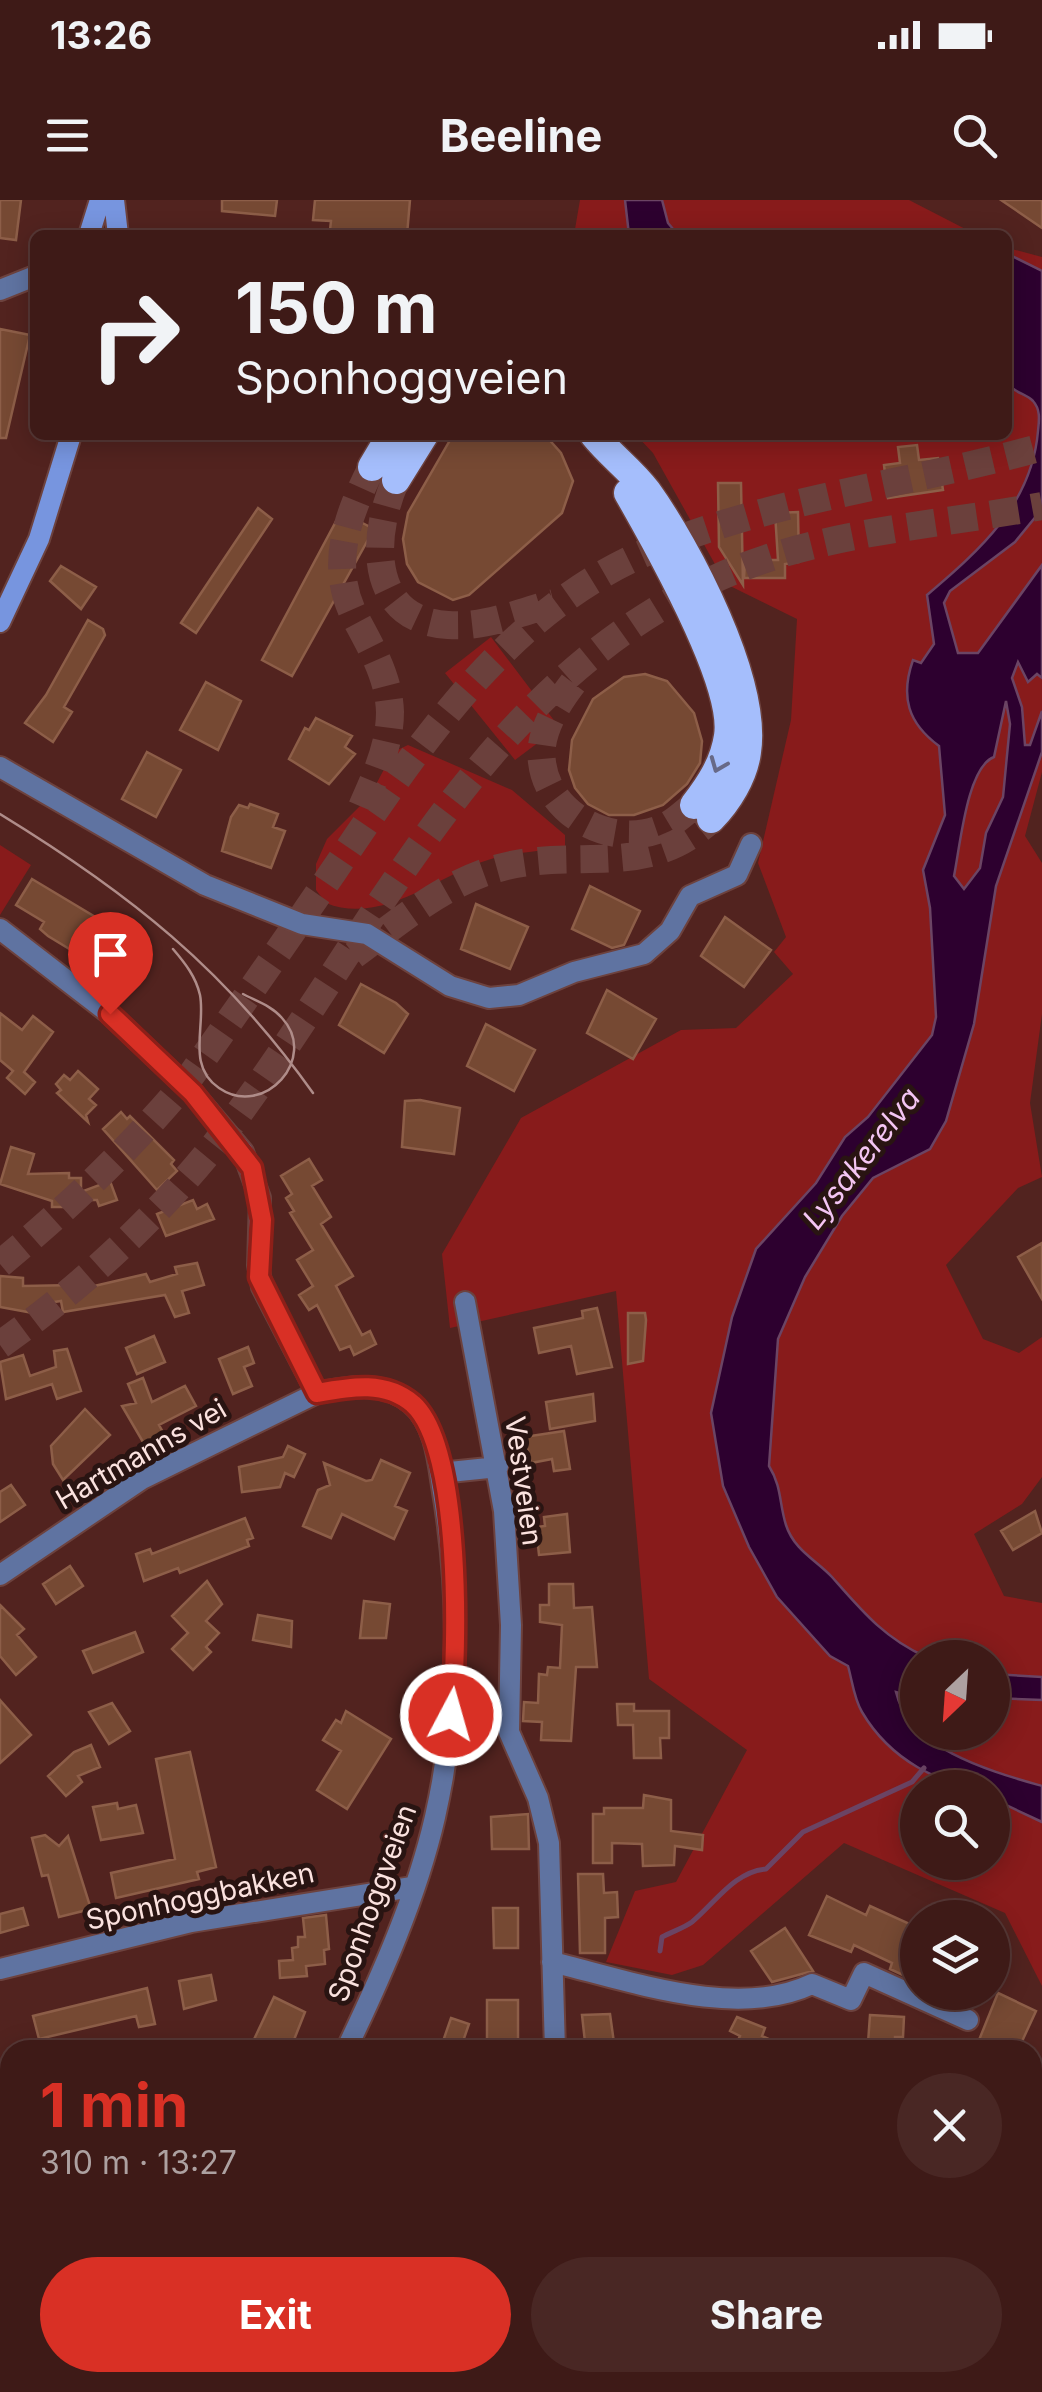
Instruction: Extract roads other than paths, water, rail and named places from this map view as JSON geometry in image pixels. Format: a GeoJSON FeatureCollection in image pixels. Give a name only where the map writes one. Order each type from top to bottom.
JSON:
{"type":"FeatureCollection","features":[{"type":"Feature","properties":{"kind":"highway"},"geometry":{"type":"LineString","coordinates":[[391,440],[384,474],[419,440]]}},
{"type":"Feature","properties":{"kind":"highway"},"geometry":{"type":"LineString","coordinates":[[601,443],[690,611],[723,700],[729,732],[703,812]]}},
{"type":"Feature","properties":{"kind":"main road"},"geometry":{"type":"LineString","coordinates":[[91,230],[100,200]]}},
{"type":"Feature","properties":{"kind":"main road"},"geometry":{"type":"LineString","coordinates":[[114,200],[117,230]]}},
{"type":"Feature","properties":{"kind":"main road"},"geometry":{"type":"LineString","coordinates":[[0,622],[39,539],[69,440]]}},
{"type":"Feature","properties":{"kind":"street"},"geometry":{"type":"LineString","coordinates":[[0,290],[30,278]]}},
{"type":"Feature","properties":{"kind":"street"},"geometry":{"type":"LineString","coordinates":[[0,767],[205,885],[302,924],[367,934],[450,986],[488,998],[519,996],[574,972],[644,954],[670,932],[684,901],[737,875],[751,844]]}},
{"type":"Feature","properties":{"kind":"street"},"geometry":{"type":"LineString","coordinates":[[0,928],[110,1014],[193,1093],[243,1152],[260,1198],[258,1265],[262,1286],[317,1393]]}},
{"type":"Feature","properties":{"kind":"street","name":"Vestveien"},"geometry":{"type":"LineString","coordinates":[[466,1302],[498,1467],[510,1576],[510,1732],[544,1816],[551,1869],[555,2040]]}},
{"type":"Feature","properties":{"kind":"street","name":"Sponhoggveien"},"geometry":{"type":"LineString","coordinates":[[317,1393],[351,1386],[399,1394],[420,1412],[428,1425],[440,1474],[455,1582],[456,1666],[435,1817],[412,1887],[350,2040]]}},
{"type":"Feature","properties":{"kind":"street","name":"Hartmanns vei"},"geometry":{"type":"LineString","coordinates":[[0,1576],[142,1479],[317,1393]]}},
{"type":"Feature","properties":{"kind":"street"},"geometry":{"type":"LineString","coordinates":[[440,1474],[498,1467]]}},
{"type":"Feature","properties":{"kind":"street","name":"Sponhoggbakken"},"geometry":{"type":"LineString","coordinates":[[0,1969],[191,1922],[412,1887]]}},
{"type":"Feature","properties":{"kind":"street"},"geometry":{"type":"LineString","coordinates":[[552,1962],[726,1999],[778,1998],[812,1984],[851,2000],[864,1973],[968,2020]]}},
{"type":"Feature","properties":{"kind":"water"},"geometry":{"type":"Polygon","coordinates":[[[625,200],[662,200],[674,230],[628,230],[625,200]]]}},
{"type":"Feature","properties":{"kind":"water","name":"Lysakerelva"},"geometry":{"type":"Polygon","coordinates":[[[1012,256],[1042,271],[1042,509],[1015,542],[950,591],[944,603],[958,653],[978,653],[1042,565],[1042,678],[1037,674],[1028,682],[1018,662],[1012,678],[1022,707],[1025,745],[1030,745],[1042,711],[1042,752],[996,886],[974,1024],[946,1121],[930,1149],[873,1178],[842,1216],[805,1277],[778,1339],[769,1466],[786,1525],[806,1554],[874,1623],[900,1642],[900,1693],[896,1692],[900,1702],[900,1750],[946,1750],[990,1770],[924,1770],[901,1756],[873,1728],[857,1701],[848,1666],[830,1656],[777,1597],[749,1547],[723,1486],[711,1413],[732,1317],[756,1249],[816,1183],[845,1137],[868,1117],[932,1035],[936,1017],[930,908],[923,870],[945,815],[939,746],[920,728],[909,708],[909,673],[913,660],[921,663],[934,644],[927,595],[984,543],[1026,481],[1039,423],[1037,408],[1012,387],[1012,256]],[[1006,701],[994,757],[977,776],[966,809],[954,876],[964,889],[980,868],[986,833],[1003,797],[1010,724],[1006,701]]]}},
{"type":"Feature","properties":{"kind":"water"},"geometry":{"type":"Polygon","coordinates":[[[1010,1675],[1042,1677],[1042,1700],[1010,1699],[1010,1675]]]}},
{"type":"Feature","properties":{"kind":"water"},"geometry":{"type":"Polygon","coordinates":[[[1010,1776],[1042,1786],[1042,1822],[1010,1807],[1010,1776]]]}},
{"type":"Feature","properties":{"kind":"waterway"},"geometry":{"type":"LineString","coordinates":[[660,1951],[662,1937],[692,1922],[744,1876],[766,1869],[803,1832],[912,1782],[924,1768]]}},
{"type":"Feature","properties":{"kind":"tunnel"},"geometry":{"type":"LineString","coordinates":[[0,1264],[100,1175],[190,1077],[430,735],[504,651],[545,614],[591,581],[640,555],[738,519],[1042,447]]}},
{"type":"Feature","properties":{"kind":"tunnel"},"geometry":{"type":"LineString","coordinates":[[362,807],[385,749],[389,699],[374,653],[348,600],[342,561],[355,504],[372,467]]}},
{"type":"Feature","properties":{"kind":"tunnel"},"geometry":{"type":"LineString","coordinates":[[396,480],[382,525],[380,549],[389,591],[402,608],[421,620],[462,625],[554,603]]}},
{"type":"Feature","properties":{"kind":"tunnel"},"geometry":{"type":"LineString","coordinates":[[0,1345],[100,1266],[189,1175],[242,1109],[447,809],[504,740],[567,677],[638,622],[719,577],[758,562],[837,540],[1042,506]]}},
{"type":"Feature","properties":{"kind":"tunnel"},"geometry":{"type":"LineString","coordinates":[[573,683],[550,720],[542,751],[547,781],[570,812],[605,831],[643,833],[666,826],[694,805]]}},
{"type":"Feature","properties":{"kind":"tunnel"},"geometry":{"type":"LineString","coordinates":[[354,955],[423,905],[479,875],[528,862],[636,856],[661,850],[711,819]]}},
{"type":"Feature","properties":{"kind":"tram line"},"geometry":{"type":"LineString","coordinates":[[0,814],[91,873],[172,937],[245,1008],[313,1093]]}},
{"type":"Feature","properties":{"kind":"tram line"},"geometry":{"type":"LineString","coordinates":[[173,949],[193,976],[200,995],[199,1045],[203,1069],[219,1088],[236,1096],[253,1096],[281,1080],[294,1050],[292,1034],[282,1018],[243,994]]}}]}
